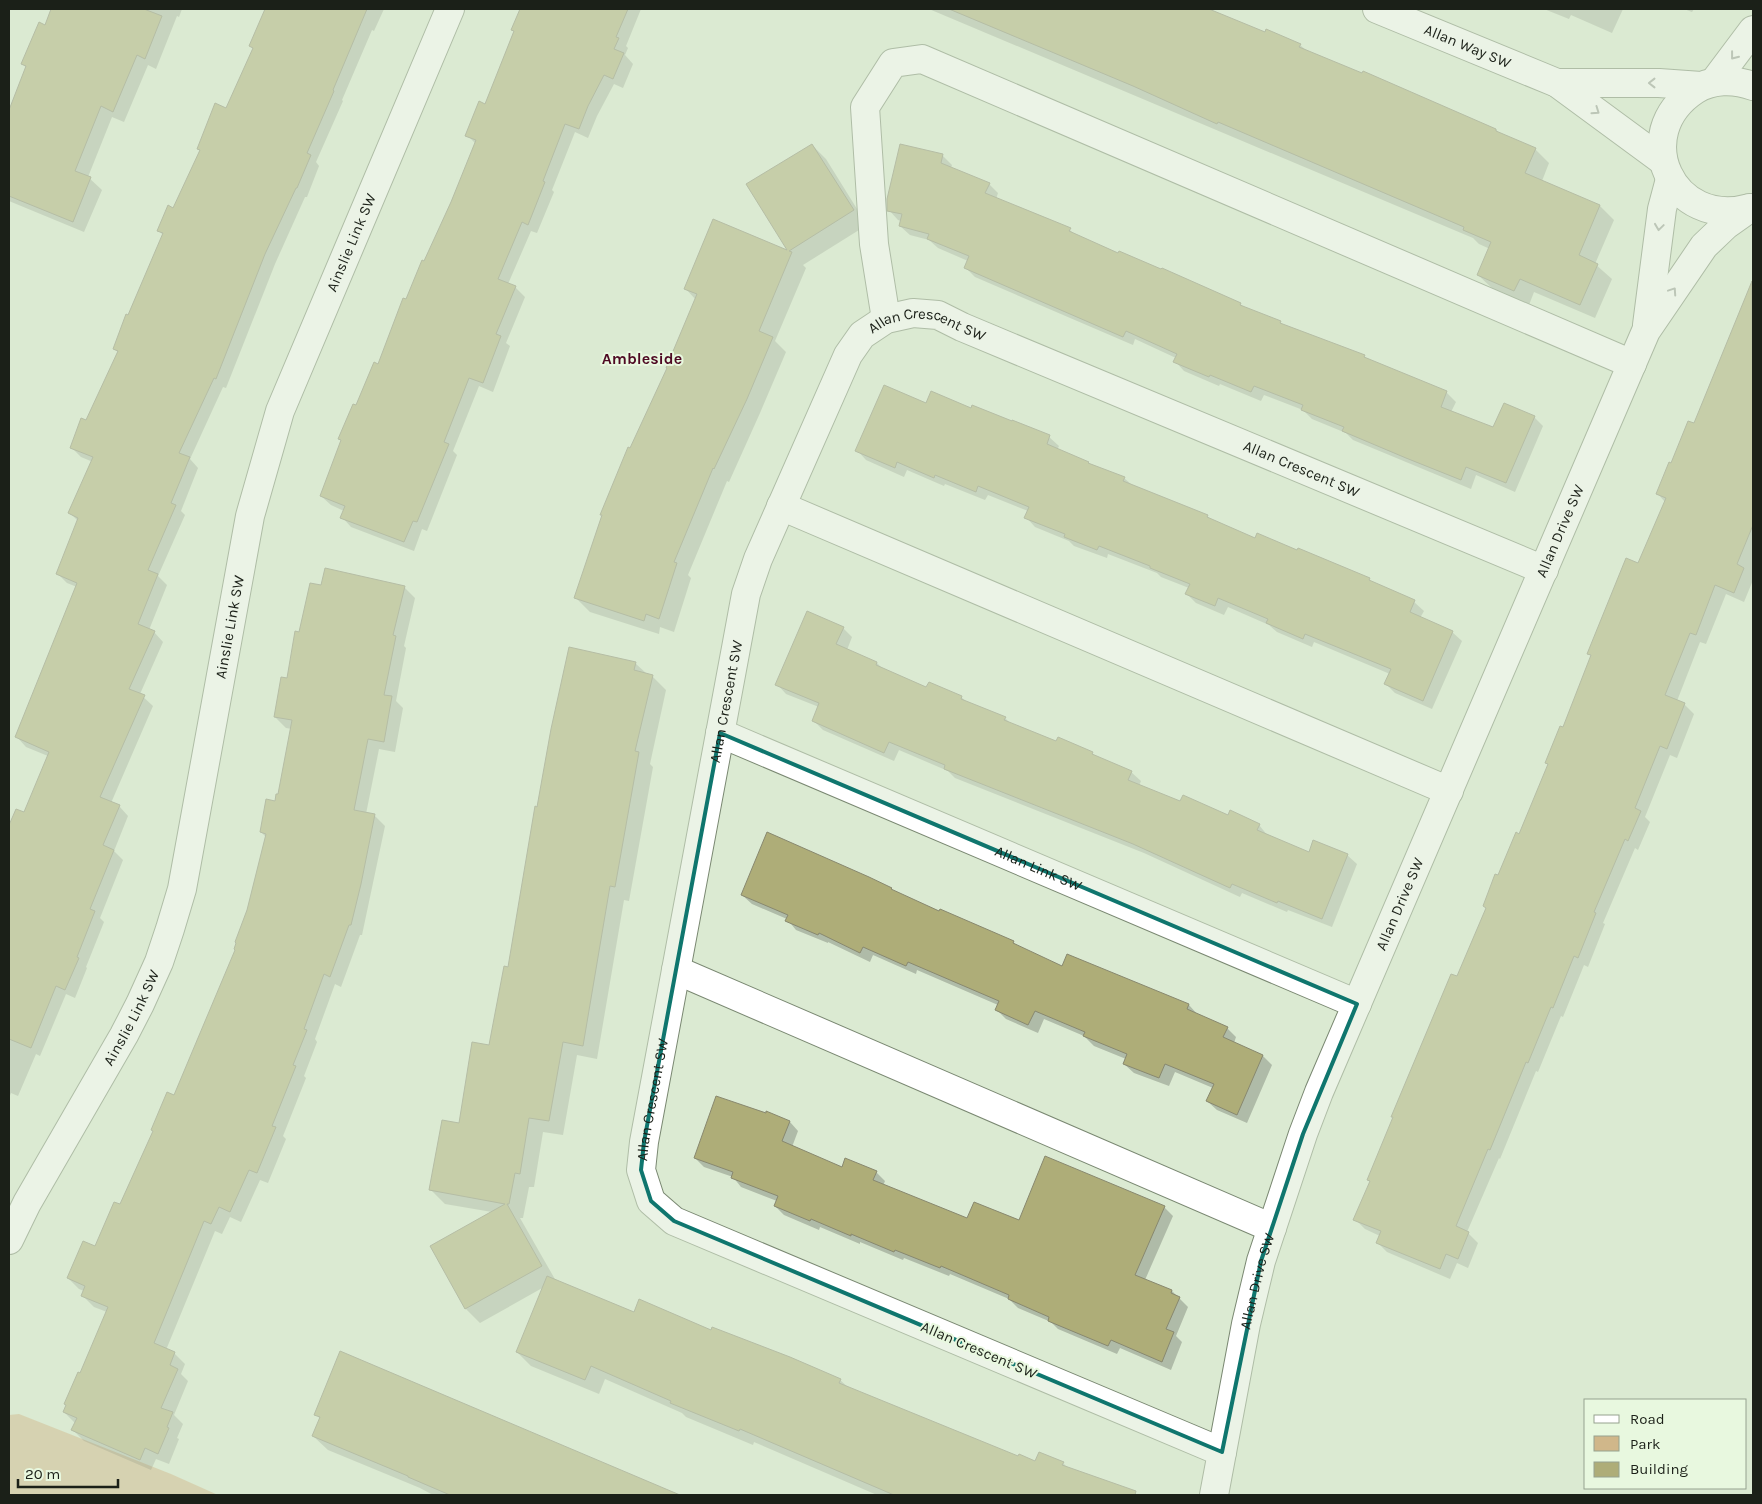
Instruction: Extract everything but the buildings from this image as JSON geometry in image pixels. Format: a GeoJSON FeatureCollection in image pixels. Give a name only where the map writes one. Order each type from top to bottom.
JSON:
{"type":"FeatureCollection","features":[{"type":"Feature","properties":{"kind":"street","name":"Ainslie Link SW"},"geometry":{"type":"LineString","coordinates":[[9,1240],[27,1203],[124,1035],[159,962],[182,889],[250,516],[267,451],[280,411],[450,9]]}},
{"type":"Feature","properties":{"kind":"street","name":"Allan Way SW"},"geometry":{"type":"LineString","coordinates":[[1377,9],[1557,83],[1667,170],[1675,187],[1691,201],[1716,211],[1738,212],[1752,207]]}},
{"type":"Feature","properties":{"kind":"street"},"geometry":{"type":"LineString","coordinates":[[1707,84],[1739,51],[1753,30]]}},
{"type":"Feature","properties":{"kind":"street"},"geometry":{"type":"LineString","coordinates":[[886,319],[874,244],[865,107],[893,63],[922,59],[1632,364]]}},
{"type":"Feature","properties":{"kind":"street","name":"Allan Way SW"},"geometry":{"type":"LineString","coordinates":[[1557,83],[1707,84],[1723,81],[1744,82],[1753,86]]}},
{"type":"Feature","properties":{"kind":"street","name":"Allan Drive SW"},"geometry":{"type":"LineString","coordinates":[[1646,331],[1667,170],[1662,136],[1670,115],[1683,98],[1707,84]]}},
{"type":"Feature","properties":{"kind":"street","name":"Allan Drive SW"},"geometry":{"type":"LineString","coordinates":[[1214,1495],[1246,1324],[1261,1261],[1306,1126],[1646,331],[1704,246],[1726,225],[1752,207]]}},
{"type":"Feature","properties":{"kind":"street","name":"Allan Crescent SW"},"geometry":{"type":"LineString","coordinates":[[1222,1452],[674,1221],[650,1201],[641,1170],[644,1142],[746,594],[758,560],[848,355],[862,335],[886,319],[913,313],[938,315],[962,327],[1544,570]]}},
{"type":"Feature","properties":{"kind":"street"},"geometry":{"type":"LineString","coordinates":[[781,506],[1449,791]]}},
{"type":"Feature","properties":{"kind":"street","name":"Allan Link SW"},"geometry":{"type":"LineString","coordinates":[[720,733],[1357,1004]]}},
{"type":"Feature","properties":{"kind":"street"},"geometry":{"type":"LineString","coordinates":[[676,970],[1272,1228]]}},
{"type":"Feature","properties":{"kind":"highlighted area"},"geometry":{"type":"Polygon","coordinates":[[[720,733],[1357,1004],[1303,1134],[1261,1261],[1222,1452],[674,1221],[651,1201],[641,1170],[644,1142],[720,733]]]}},
{"type":"Feature","properties":{"kind":"green space"},"geometry":{"type":"Polygon","coordinates":[[[19,1414],[171,1474],[218,1495],[9,1495],[9,1415],[19,1414]]]}},
{"type":"Feature","properties":{"kind":"district","name":"Ambleside"},"geometry":{"type":"Point","coordinates":[642,358]}}]}
